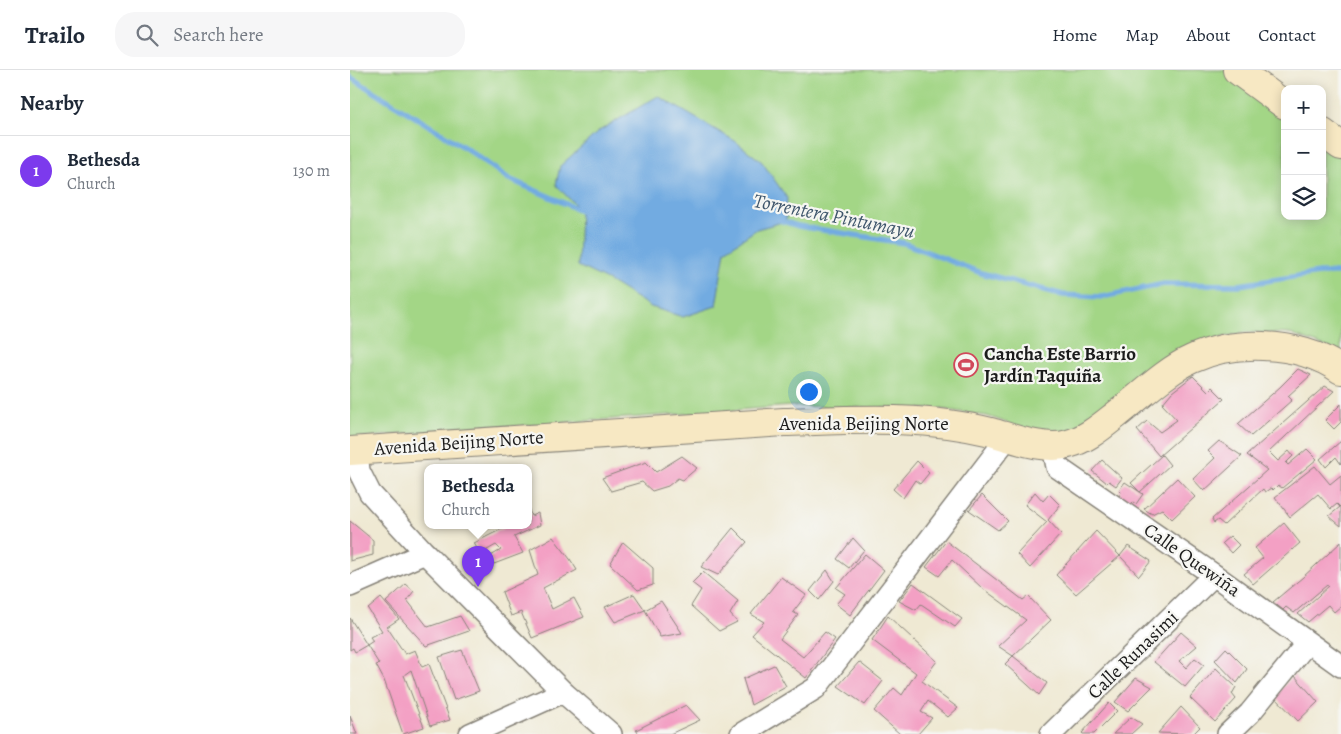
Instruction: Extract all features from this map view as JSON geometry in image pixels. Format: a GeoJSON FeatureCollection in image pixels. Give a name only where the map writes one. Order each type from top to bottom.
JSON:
{"type":"FeatureCollection","features":[{"type":"Feature","properties":{"kind":"street"},"geometry":{"type":"LineString","coordinates":[[1237,70],[1281,102]]}},
{"type":"Feature","properties":{"kind":"street"},"geometry":{"type":"LineString","coordinates":[[1326,135],[1341,146]]}},
{"type":"Feature","properties":{"kind":"street","name":"Avenida Beijing Norte"},"geometry":{"type":"LineString","coordinates":[[353,451],[851,420],[907,420],[964,425],[1053,447],[1069,444],[1094,433],[1172,372],[1192,359],[1221,349],[1281,346],[1303,351],[1341,370]]}},
{"type":"Feature","properties":{"kind":"street"},"geometry":{"type":"LineString","coordinates":[[741,734],[816,688],[1008,437]]}},
{"type":"Feature","properties":{"kind":"street","name":"Calle Quewiña"},"geometry":{"type":"LineString","coordinates":[[1053,447],[1057,467],[1214,575],[1341,666]]}},
{"type":"Feature","properties":{"kind":"street"},"geometry":{"type":"LineString","coordinates":[[353,451],[359,471],[370,493],[425,553],[563,692],[611,734]]}},
{"type":"Feature","properties":{"kind":"street"},"geometry":{"type":"LineString","coordinates":[[350,586],[425,553]]}},
{"type":"Feature","properties":{"kind":"street","name":"Calle Runasimi"},"geometry":{"type":"LineString","coordinates":[[1052,734],[1214,575]]}},
{"type":"Feature","properties":{"kind":"street"},"geometry":{"type":"LineString","coordinates":[[1228,734],[1250,713],[1307,643]]}},
{"type":"Feature","properties":{"kind":"street"},"geometry":{"type":"LineString","coordinates":[[470,734],[563,692]]}},
{"type":"Feature","properties":{"kind":"green space"},"geometry":{"type":"Polygon","coordinates":[[[350,70],[1224,70],[1281,111],[1281,220],[1326,220],[1326,146],[1341,157],[1341,356],[1329,348],[1290,334],[1246,332],[1202,342],[1076,430],[1053,434],[1034,432],[987,416],[941,409],[792,406],[350,438],[350,70]]]}},
{"type":"Feature","properties":{"kind":"water"},"geometry":{"type":"Polygon","coordinates":[[[658,96],[735,141],[762,162],[787,198],[786,221],[757,229],[725,251],[716,306],[683,317],[651,307],[609,281],[578,266],[580,210],[556,185],[560,166],[599,131],[658,96]]]}},
{"type":"Feature","properties":{"kind":"building"},"geometry":{"type":"Polygon","coordinates":[[[1298,369],[1311,375],[1288,396],[1292,400],[1251,436],[1238,424],[1298,369]]]}},
{"type":"Feature","properties":{"kind":"building"},"geometry":{"type":"Polygon","coordinates":[[[1193,376],[1208,391],[1212,387],[1224,399],[1159,456],[1137,430],[1147,421],[1160,432],[1177,420],[1162,404],[1172,392],[1193,376]]]}},
{"type":"Feature","properties":{"kind":"building"},"geometry":{"type":"Polygon","coordinates":[[[1325,386],[1334,391],[1269,452],[1278,461],[1289,451],[1293,456],[1286,463],[1288,465],[1307,449],[1317,459],[1282,488],[1278,485],[1273,490],[1271,488],[1265,492],[1263,489],[1224,525],[1218,520],[1214,523],[1212,519],[1267,470],[1247,455],[1325,386]]]}},
{"type":"Feature","properties":{"kind":"building"},"geometry":{"type":"Polygon","coordinates":[[[1341,404],[1341,422],[1334,429],[1325,420],[1341,404]]]}},
{"type":"Feature","properties":{"kind":"building"},"geometry":{"type":"Polygon","coordinates":[[[1219,441],[1242,456],[1204,491],[1193,479],[1215,458],[1208,451],[1219,441]]]}},
{"type":"Feature","properties":{"kind":"building"},"geometry":{"type":"Polygon","coordinates":[[[1341,441],[1341,464],[1336,457],[1326,467],[1320,459],[1341,441]]]}},
{"type":"Feature","properties":{"kind":"building"},"geometry":{"type":"Polygon","coordinates":[[[1162,455],[1170,465],[1140,492],[1131,483],[1162,455]]]}},
{"type":"Feature","properties":{"kind":"building"},"geometry":{"type":"Polygon","coordinates":[[[682,456],[697,468],[683,480],[678,478],[668,486],[652,491],[642,482],[611,491],[602,478],[646,462],[656,472],[682,456]]]}},
{"type":"Feature","properties":{"kind":"building"},"geometry":{"type":"Polygon","coordinates":[[[1102,460],[1122,478],[1116,486],[1109,481],[1107,483],[1092,471],[1102,460]]]}},
{"type":"Feature","properties":{"kind":"building"},"geometry":{"type":"Polygon","coordinates":[[[917,461],[929,473],[920,484],[915,480],[903,498],[893,489],[917,461]]]}},
{"type":"Feature","properties":{"kind":"building"},"geometry":{"type":"Polygon","coordinates":[[[1315,466],[1330,484],[1341,475],[1341,526],[1329,516],[1340,507],[1337,504],[1331,509],[1318,494],[1290,517],[1275,497],[1315,466]]]}},
{"type":"Feature","properties":{"kind":"building"},"geometry":{"type":"Polygon","coordinates":[[[1177,478],[1195,497],[1172,519],[1162,509],[1152,514],[1144,509],[1177,478]]]}},
{"type":"Feature","properties":{"kind":"building"},"geometry":{"type":"Polygon","coordinates":[[[1125,482],[1143,494],[1136,504],[1133,502],[1131,504],[1119,497],[1121,492],[1119,490],[1125,482]]]}},
{"type":"Feature","properties":{"kind":"building"},"geometry":{"type":"Polygon","coordinates":[[[1035,492],[1043,501],[1049,494],[1060,505],[1048,520],[1061,534],[1030,568],[1017,554],[1047,522],[1025,505],[1035,492]]]}},
{"type":"Feature","properties":{"kind":"building"},"geometry":{"type":"Polygon","coordinates":[[[982,495],[1008,521],[998,530],[969,510],[982,495]]]}},
{"type":"Feature","properties":{"kind":"building"},"geometry":{"type":"Polygon","coordinates":[[[538,513],[540,525],[532,529],[532,516],[538,513]]]}},
{"type":"Feature","properties":{"kind":"building"},"geometry":{"type":"Polygon","coordinates":[[[350,521],[373,540],[373,555],[350,561],[350,521]]]}},
{"type":"Feature","properties":{"kind":"building"},"geometry":{"type":"Polygon","coordinates":[[[1284,523],[1300,543],[1253,584],[1244,574],[1263,558],[1255,548],[1284,523]]]}},
{"type":"Feature","properties":{"kind":"building"},"geometry":{"type":"Polygon","coordinates":[[[733,528],[747,542],[718,575],[701,567],[733,528]]]}},
{"type":"Feature","properties":{"kind":"building"},"geometry":{"type":"Polygon","coordinates":[[[502,529],[531,529],[514,537],[523,553],[494,564],[489,557],[501,550],[496,545],[480,554],[474,543],[502,529]]]}},
{"type":"Feature","properties":{"kind":"building"},"geometry":{"type":"Polygon","coordinates":[[[1096,531],[1120,556],[1076,594],[1056,575],[1096,531]]]}},
{"type":"Feature","properties":{"kind":"building"},"geometry":{"type":"Polygon","coordinates":[[[1230,536],[1239,545],[1231,553],[1222,543],[1230,536]]]}},
{"type":"Feature","properties":{"kind":"building"},"geometry":{"type":"Polygon","coordinates":[[[553,537],[577,570],[543,588],[552,609],[574,598],[584,617],[532,638],[521,612],[511,616],[502,592],[538,575],[530,550],[553,537]]]}},
{"type":"Feature","properties":{"kind":"building"},"geometry":{"type":"Polygon","coordinates":[[[853,538],[864,550],[849,568],[837,559],[853,538]]]}},
{"type":"Feature","properties":{"kind":"building"},"geometry":{"type":"Polygon","coordinates":[[[946,541],[1023,600],[1028,596],[1051,620],[1013,656],[998,646],[1026,620],[982,588],[952,560],[939,576],[926,567],[946,541]]]}},
{"type":"Feature","properties":{"kind":"building"},"geometry":{"type":"Polygon","coordinates":[[[623,542],[653,568],[653,585],[638,590],[610,564],[623,542]]]}},
{"type":"Feature","properties":{"kind":"building"},"geometry":{"type":"Polygon","coordinates":[[[1341,542],[1341,606],[1334,612],[1328,605],[1308,622],[1298,614],[1329,586],[1327,585],[1294,613],[1286,607],[1283,610],[1273,602],[1303,577],[1341,542]]]}},
{"type":"Feature","properties":{"kind":"building"},"geometry":{"type":"Polygon","coordinates":[[[1128,546],[1151,561],[1139,576],[1120,556],[1128,546]]]}},
{"type":"Feature","properties":{"kind":"building"},"geometry":{"type":"Polygon","coordinates":[[[865,554],[884,570],[850,615],[836,604],[845,594],[836,588],[865,554]]]}},
{"type":"Feature","properties":{"kind":"building"},"geometry":{"type":"Polygon","coordinates":[[[827,570],[834,581],[819,600],[810,591],[827,570]]]}},
{"type":"Feature","properties":{"kind":"building"},"geometry":{"type":"Polygon","coordinates":[[[703,572],[738,601],[730,614],[737,622],[719,631],[691,606],[701,590],[692,583],[703,572]]]}},
{"type":"Feature","properties":{"kind":"building"},"geometry":{"type":"Polygon","coordinates":[[[781,577],[806,595],[793,612],[798,615],[780,639],[803,657],[825,632],[835,639],[806,678],[752,635],[764,622],[751,614],[781,577]]]}},
{"type":"Feature","properties":{"kind":"building"},"geometry":{"type":"Polygon","coordinates":[[[913,583],[962,619],[955,627],[921,604],[916,610],[899,601],[913,583]]]}},
{"type":"Feature","properties":{"kind":"building"},"geometry":{"type":"Polygon","coordinates":[[[406,584],[414,591],[407,600],[428,627],[460,616],[469,631],[426,646],[386,602],[406,584]]]}},
{"type":"Feature","properties":{"kind":"building"},"geometry":{"type":"Polygon","coordinates":[[[634,594],[645,610],[615,622],[605,607],[634,594]]]}},
{"type":"Feature","properties":{"kind":"building"},"geometry":{"type":"Polygon","coordinates":[[[381,598],[399,619],[387,627],[405,654],[415,650],[422,667],[429,664],[450,720],[430,726],[411,670],[404,675],[424,727],[403,734],[384,680],[376,665],[379,664],[367,645],[373,641],[370,637],[382,631],[368,609],[381,598]]]}},
{"type":"Feature","properties":{"kind":"building"},"geometry":{"type":"Polygon","coordinates":[[[661,601],[682,633],[660,637],[645,610],[661,601]]]}},
{"type":"Feature","properties":{"kind":"building"},"geometry":{"type":"Polygon","coordinates":[[[888,616],[937,661],[922,681],[958,708],[948,717],[928,701],[921,712],[932,718],[918,734],[900,734],[874,711],[894,688],[902,695],[916,673],[872,640],[888,616]]]}},
{"type":"Feature","properties":{"kind":"building"},"geometry":{"type":"Polygon","coordinates":[[[350,618],[367,645],[355,652],[353,648],[350,650],[350,618]]]}},
{"type":"Feature","properties":{"kind":"building"},"geometry":{"type":"Polygon","coordinates":[[[1181,632],[1197,646],[1179,661],[1186,668],[1195,658],[1204,665],[1185,687],[1154,662],[1181,632]]]}},
{"type":"Feature","properties":{"kind":"building"},"geometry":{"type":"Polygon","coordinates":[[[1226,648],[1247,669],[1237,683],[1215,660],[1226,648]]]}},
{"type":"Feature","properties":{"kind":"building"},"geometry":{"type":"Polygon","coordinates":[[[462,650],[479,691],[454,700],[439,657],[462,650]]]}},
{"type":"Feature","properties":{"kind":"building"},"geometry":{"type":"Polygon","coordinates":[[[1013,656],[1047,683],[1039,695],[1005,664],[1013,656]]]}},
{"type":"Feature","properties":{"kind":"building"},"geometry":{"type":"Polygon","coordinates":[[[859,662],[883,681],[865,705],[838,686],[859,662]]]}},
{"type":"Feature","properties":{"kind":"building"},"geometry":{"type":"Polygon","coordinates":[[[774,665],[786,686],[751,705],[743,679],[774,665]]]}},
{"type":"Feature","properties":{"kind":"building"},"geometry":{"type":"Polygon","coordinates":[[[1216,668],[1236,687],[1232,694],[1236,699],[1215,722],[1190,698],[1216,668]]]}},
{"type":"Feature","properties":{"kind":"building"},"geometry":{"type":"Polygon","coordinates":[[[1294,675],[1318,702],[1298,721],[1274,696],[1294,675]]]}},
{"type":"Feature","properties":{"kind":"building"},"geometry":{"type":"Polygon","coordinates":[[[1136,678],[1152,687],[1128,711],[1115,702],[1136,678]]]}},
{"type":"Feature","properties":{"kind":"building"},"geometry":{"type":"Polygon","coordinates":[[[1109,703],[1117,711],[1094,734],[1083,734],[1082,733],[1109,703]]]}},
{"type":"Feature","properties":{"kind":"building"},"geometry":{"type":"Polygon","coordinates":[[[686,705],[700,720],[670,734],[639,734],[636,730],[686,705]]]}},
{"type":"Feature","properties":{"kind":"building"},"geometry":{"type":"Polygon","coordinates":[[[1181,707],[1200,727],[1193,734],[1158,733],[1181,707]]]}},
{"type":"Feature","properties":{"kind":"building"},"geometry":{"type":"Polygon","coordinates":[[[350,716],[357,734],[350,734],[350,716]]]}},
{"type":"Feature","properties":{"kind":"building"},"geometry":{"type":"Polygon","coordinates":[[[1131,717],[1142,724],[1131,734],[1113,734],[1131,717]]]}},
{"type":"Feature","properties":{"kind":"waterway","name":"Torrentera Pintumayu"},"geometry":{"type":"LineString","coordinates":[[350,77],[467,149],[509,179],[580,210],[587,211]]}},
{"type":"Feature","properties":{"kind":"waterway","name":"Torrentera Pintumayu"},"geometry":{"type":"LineString","coordinates":[[779,220],[798,226],[904,243],[981,273],[1063,295],[1102,297],[1164,284],[1239,285],[1319,273],[1341,273]]}},
{"type":"Feature","properties":{"kind":"place","name":"Cancha Este Barrio Jardín Taquiña"},"geometry":{"type":"Point","coordinates":[966,365]}},
{"type":"Feature","properties":{"kind":"place","name":"Bethesda"},"geometry":{"type":"Point","coordinates":[478,587]}}]}
